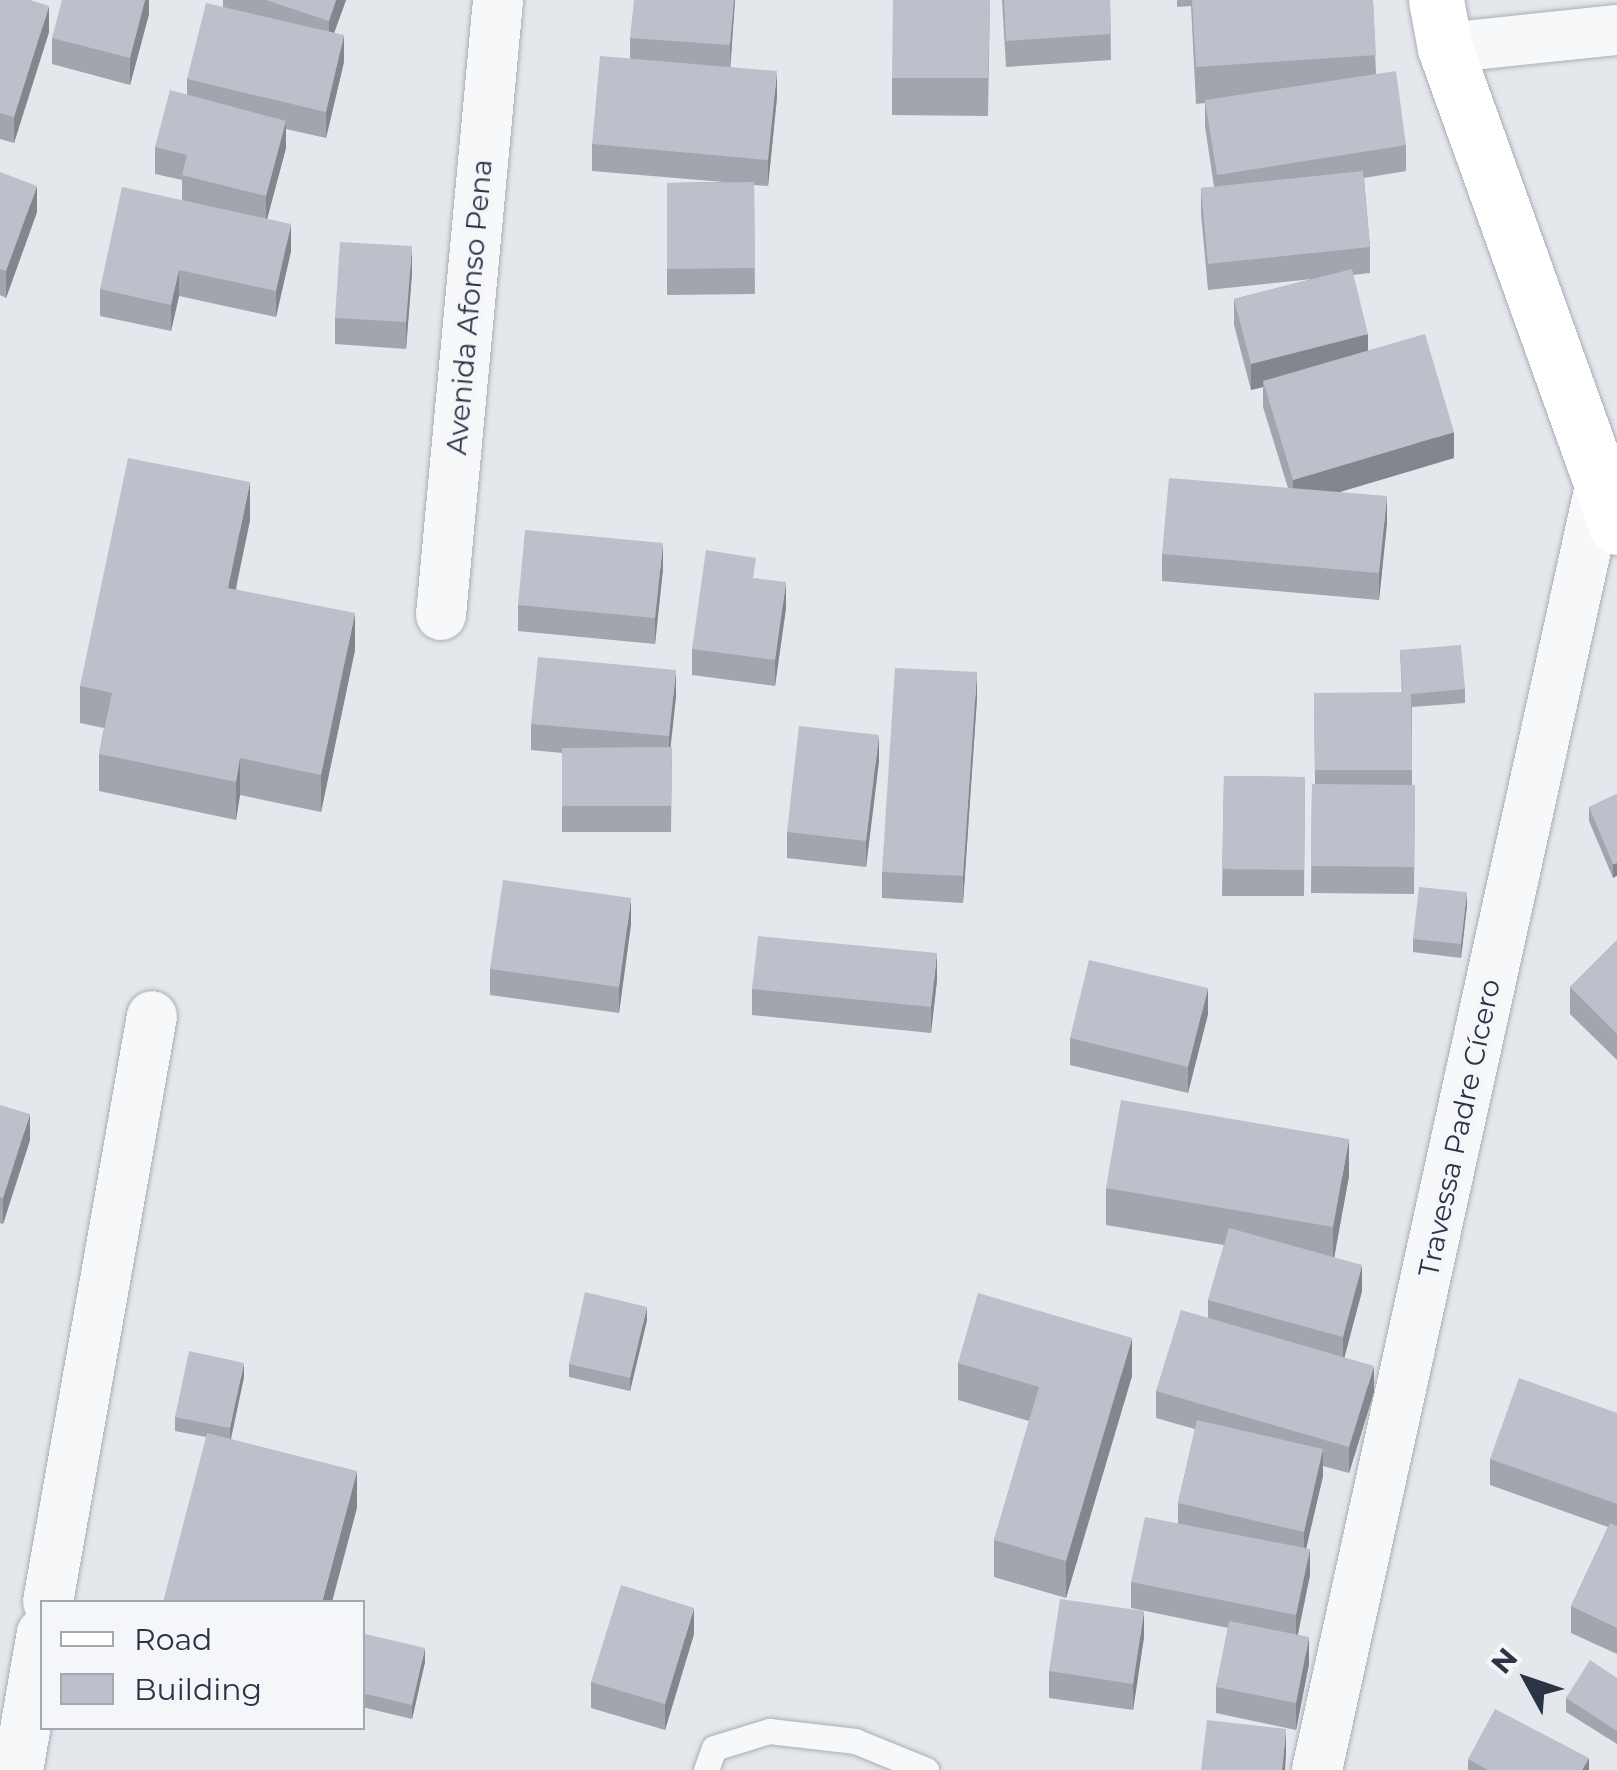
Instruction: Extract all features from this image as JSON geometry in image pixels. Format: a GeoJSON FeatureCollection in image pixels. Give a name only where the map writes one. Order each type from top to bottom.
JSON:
{"type":"FeatureCollection","features":[{"type":"Feature","properties":{"kind":"main road"},"geometry":{"type":"LineString","coordinates":[[1441,24],[1608,507]]}},
{"type":"Feature","properties":{"kind":"street","name":"Avenida Afonso Pena"},"geometry":{"type":"LineString","coordinates":[[441,615],[498,0]]}},
{"type":"Feature","properties":{"kind":"street"},"geometry":{"type":"LineString","coordinates":[[1441,24],[1617,30]]}},
{"type":"Feature","properties":{"kind":"street","name":"Travessa Padre Cícero"},"geometry":{"type":"LineString","coordinates":[[1317,1770],[1608,507]]}},
{"type":"Feature","properties":{"kind":"street"},"geometry":{"type":"LineString","coordinates":[[48,1600],[152,1016]]}},
{"type":"Feature","properties":{"kind":"street"},"geometry":{"type":"LineString","coordinates":[[18,1770],[40,1644]]}},
{"type":"Feature","properties":{"kind":"lane"},"geometry":{"type":"LineString","coordinates":[[706,1770],[714,1748],[770,1731],[855,1741],[926,1770]]}},
{"type":"Feature","properties":{"kind":"building"},"geometry":{"type":"Polygon","coordinates":[[[0,0],[30,0],[49,6],[14,117],[0,113],[0,0]]]}},
{"type":"Feature","properties":{"kind":"building"},"geometry":{"type":"Polygon","coordinates":[[[62,0],[145,0],[130,58],[52,38],[62,0]]]}},
{"type":"Feature","properties":{"kind":"building"},"geometry":{"type":"Polygon","coordinates":[[[266,0],[336,0],[329,21],[266,0]]]}},
{"type":"Feature","properties":{"kind":"building"},"geometry":{"type":"Polygon","coordinates":[[[634,0],[734,0],[730,45],[630,38],[634,0]]]}},
{"type":"Feature","properties":{"kind":"building"},"geometry":{"type":"Polygon","coordinates":[[[893,0],[990,0],[988,78],[892,78],[893,0]]]}},
{"type":"Feature","properties":{"kind":"building"},"geometry":{"type":"Polygon","coordinates":[[[1004,0],[1110,0],[1111,34],[1006,41],[1004,0]]]}},
{"type":"Feature","properties":{"kind":"building"},"geometry":{"type":"Polygon","coordinates":[[[1192,0],[1373,0],[1376,55],[1196,67],[1192,0]]]}},
{"type":"Feature","properties":{"kind":"building"},"geometry":{"type":"Polygon","coordinates":[[[206,3],[344,35],[326,112],[187,79],[206,3]]]}},
{"type":"Feature","properties":{"kind":"building"},"geometry":{"type":"Polygon","coordinates":[[[600,56],[777,71],[768,160],[592,144],[600,56]]]}},
{"type":"Feature","properties":{"kind":"building"},"geometry":{"type":"Polygon","coordinates":[[[1396,71],[1406,145],[1217,175],[1205,100],[1396,71]]]}},
{"type":"Feature","properties":{"kind":"building"},"geometry":{"type":"Polygon","coordinates":[[[170,90],[286,121],[266,196],[182,175],[187,155],[155,147],[170,90]]]}},
{"type":"Feature","properties":{"kind":"building"},"geometry":{"type":"Polygon","coordinates":[[[1363,171],[1370,247],[1208,264],[1201,188],[1363,171]]]}},
{"type":"Feature","properties":{"kind":"building"},"geometry":{"type":"Polygon","coordinates":[[[0,172],[37,186],[6,271],[0,269],[0,172]]]}},
{"type":"Feature","properties":{"kind":"building"},"geometry":{"type":"Polygon","coordinates":[[[754,182],[755,268],[667,269],[667,183],[754,182]]]}},
{"type":"Feature","properties":{"kind":"building"},"geometry":{"type":"Polygon","coordinates":[[[122,187],[291,224],[276,291],[179,270],[171,305],[100,289],[122,187]]]}},
{"type":"Feature","properties":{"kind":"building"},"geometry":{"type":"Polygon","coordinates":[[[340,242],[412,246],[406,322],[335,318],[340,242]]]}},
{"type":"Feature","properties":{"kind":"building"},"geometry":{"type":"Polygon","coordinates":[[[1352,269],[1368,334],[1251,364],[1234,299],[1352,269]]]}},
{"type":"Feature","properties":{"kind":"building"},"geometry":{"type":"Polygon","coordinates":[[[1425,334],[1454,432],[1293,480],[1263,381],[1425,334]]]}},
{"type":"Feature","properties":{"kind":"building"},"geometry":{"type":"Polygon","coordinates":[[[128,458],[250,482],[228,588],[355,613],[321,775],[240,758],[236,782],[99,754],[112,693],[80,686],[128,458]]]}},
{"type":"Feature","properties":{"kind":"building"},"geometry":{"type":"Polygon","coordinates":[[[1169,478],[1387,496],[1379,573],[1162,554],[1169,478]]]}},
{"type":"Feature","properties":{"kind":"building"},"geometry":{"type":"Polygon","coordinates":[[[525,530],[663,543],[655,618],[518,605],[525,530]]]}},
{"type":"Feature","properties":{"kind":"building"},"geometry":{"type":"Polygon","coordinates":[[[706,550],[756,558],[753,578],[786,582],[775,660],[692,649],[706,550]]]}},
{"type":"Feature","properties":{"kind":"building"},"geometry":{"type":"Polygon","coordinates":[[[1461,645],[1465,689],[1403,693],[1400,650],[1461,645]]]}},
{"type":"Feature","properties":{"kind":"building"},"geometry":{"type":"Polygon","coordinates":[[[538,657],[676,670],[669,736],[531,724],[538,657]]]}},
{"type":"Feature","properties":{"kind":"building"},"geometry":{"type":"Polygon","coordinates":[[[895,668],[977,672],[963,876],[882,872],[895,668]]]}},
{"type":"Feature","properties":{"kind":"building"},"geometry":{"type":"Polygon","coordinates":[[[1411,692],[1412,770],[1315,770],[1314,693],[1411,692]]]}},
{"type":"Feature","properties":{"kind":"building"},"geometry":{"type":"Polygon","coordinates":[[[799,726],[879,735],[866,841],[787,832],[799,726]]]}},
{"type":"Feature","properties":{"kind":"building"},"geometry":{"type":"Polygon","coordinates":[[[672,747],[671,806],[562,806],[562,748],[672,747]]]}},
{"type":"Feature","properties":{"kind":"building"},"geometry":{"type":"Polygon","coordinates":[[[1224,776],[1305,777],[1304,870],[1222,869],[1224,776]]]}},
{"type":"Feature","properties":{"kind":"building"},"geometry":{"type":"Polygon","coordinates":[[[1312,784],[1415,785],[1414,867],[1311,866],[1312,784]]]}},
{"type":"Feature","properties":{"kind":"building"},"geometry":{"type":"Polygon","coordinates":[[[1617,794],[1617,863],[1613,864],[1589,807],[1617,794]]]}},
{"type":"Feature","properties":{"kind":"building"},"geometry":{"type":"Polygon","coordinates":[[[503,880],[631,898],[619,987],[490,969],[503,880]]]}},
{"type":"Feature","properties":{"kind":"building"},"geometry":{"type":"Polygon","coordinates":[[[1419,887],[1467,892],[1461,944],[1413,939],[1419,887]]]}},
{"type":"Feature","properties":{"kind":"building"},"geometry":{"type":"Polygon","coordinates":[[[758,936],[937,953],[931,1007],[752,989],[758,936]]]}},
{"type":"Feature","properties":{"kind":"building"},"geometry":{"type":"Polygon","coordinates":[[[1617,940],[1617,1034],[1570,987],[1617,940]]]}},
{"type":"Feature","properties":{"kind":"building"},"geometry":{"type":"Polygon","coordinates":[[[1089,960],[1208,988],[1188,1067],[1070,1038],[1089,960]]]}},
{"type":"Feature","properties":{"kind":"building"},"geometry":{"type":"Polygon","coordinates":[[[1121,1100],[1349,1139],[1333,1227],[1106,1188],[1121,1100]]]}},
{"type":"Feature","properties":{"kind":"building"},"geometry":{"type":"Polygon","coordinates":[[[0,1105],[30,1114],[3,1198],[0,1197],[0,1105]]]}},
{"type":"Feature","properties":{"kind":"building"},"geometry":{"type":"Polygon","coordinates":[[[1229,1228],[1362,1265],[1343,1337],[1208,1300],[1229,1228]]]}},
{"type":"Feature","properties":{"kind":"building"},"geometry":{"type":"Polygon","coordinates":[[[585,1292],[647,1307],[630,1378],[569,1364],[585,1292]]]}},
{"type":"Feature","properties":{"kind":"building"},"geometry":{"type":"Polygon","coordinates":[[[978,1293],[1132,1338],[1066,1561],[994,1540],[1039,1387],[958,1363],[978,1293]]]}},
{"type":"Feature","properties":{"kind":"building"},"geometry":{"type":"Polygon","coordinates":[[[1181,1310],[1374,1366],[1349,1447],[1156,1391],[1181,1310]]]}},
{"type":"Feature","properties":{"kind":"building"},"geometry":{"type":"Polygon","coordinates":[[[189,1351],[244,1363],[230,1428],[175,1417],[189,1351]]]}},
{"type":"Feature","properties":{"kind":"building"},"geometry":{"type":"Polygon","coordinates":[[[1519,1378],[1617,1413],[1617,1504],[1490,1459],[1519,1378]]]}},
{"type":"Feature","properties":{"kind":"building"},"geometry":{"type":"Polygon","coordinates":[[[1197,1420],[1323,1449],[1304,1532],[1178,1503],[1197,1420]]]}},
{"type":"Feature","properties":{"kind":"building"},"geometry":{"type":"Polygon","coordinates":[[[207,1433],[357,1471],[323,1600],[164,1600],[207,1433]]]}},
{"type":"Feature","properties":{"kind":"building"},"geometry":{"type":"Polygon","coordinates":[[[1145,1517],[1310,1549],[1296,1615],[1131,1582],[1145,1517]]]}},
{"type":"Feature","properties":{"kind":"building"},"geometry":{"type":"Polygon","coordinates":[[[1610,1523],[1617,1526],[1617,1628],[1571,1606],[1610,1523]]]}},
{"type":"Feature","properties":{"kind":"building"},"geometry":{"type":"Polygon","coordinates":[[[621,1585],[694,1608],[665,1704],[591,1682],[621,1585]]]}},
{"type":"Feature","properties":{"kind":"building"},"geometry":{"type":"Polygon","coordinates":[[[1060,1599],[1144,1611],[1133,1684],[1049,1671],[1060,1599]]]}},
{"type":"Feature","properties":{"kind":"building"},"geometry":{"type":"Polygon","coordinates":[[[1229,1621],[1309,1637],[1296,1703],[1216,1687],[1229,1621]]]}},
{"type":"Feature","properties":{"kind":"building"},"geometry":{"type":"Polygon","coordinates":[[[365,1634],[425,1648],[412,1705],[365,1694],[365,1634]]]}},
{"type":"Feature","properties":{"kind":"building"},"geometry":{"type":"Polygon","coordinates":[[[1590,1660],[1617,1678],[1617,1731],[1566,1698],[1590,1660]]]}},
{"type":"Feature","properties":{"kind":"building"},"geometry":{"type":"Polygon","coordinates":[[[1495,1709],[1589,1758],[1582,1770],[1488,1770],[1468,1759],[1495,1709]]]}},
{"type":"Feature","properties":{"kind":"building"},"geometry":{"type":"Polygon","coordinates":[[[1207,1720],[1286,1729],[1282,1770],[1201,1770],[1207,1720]]]}}]}
